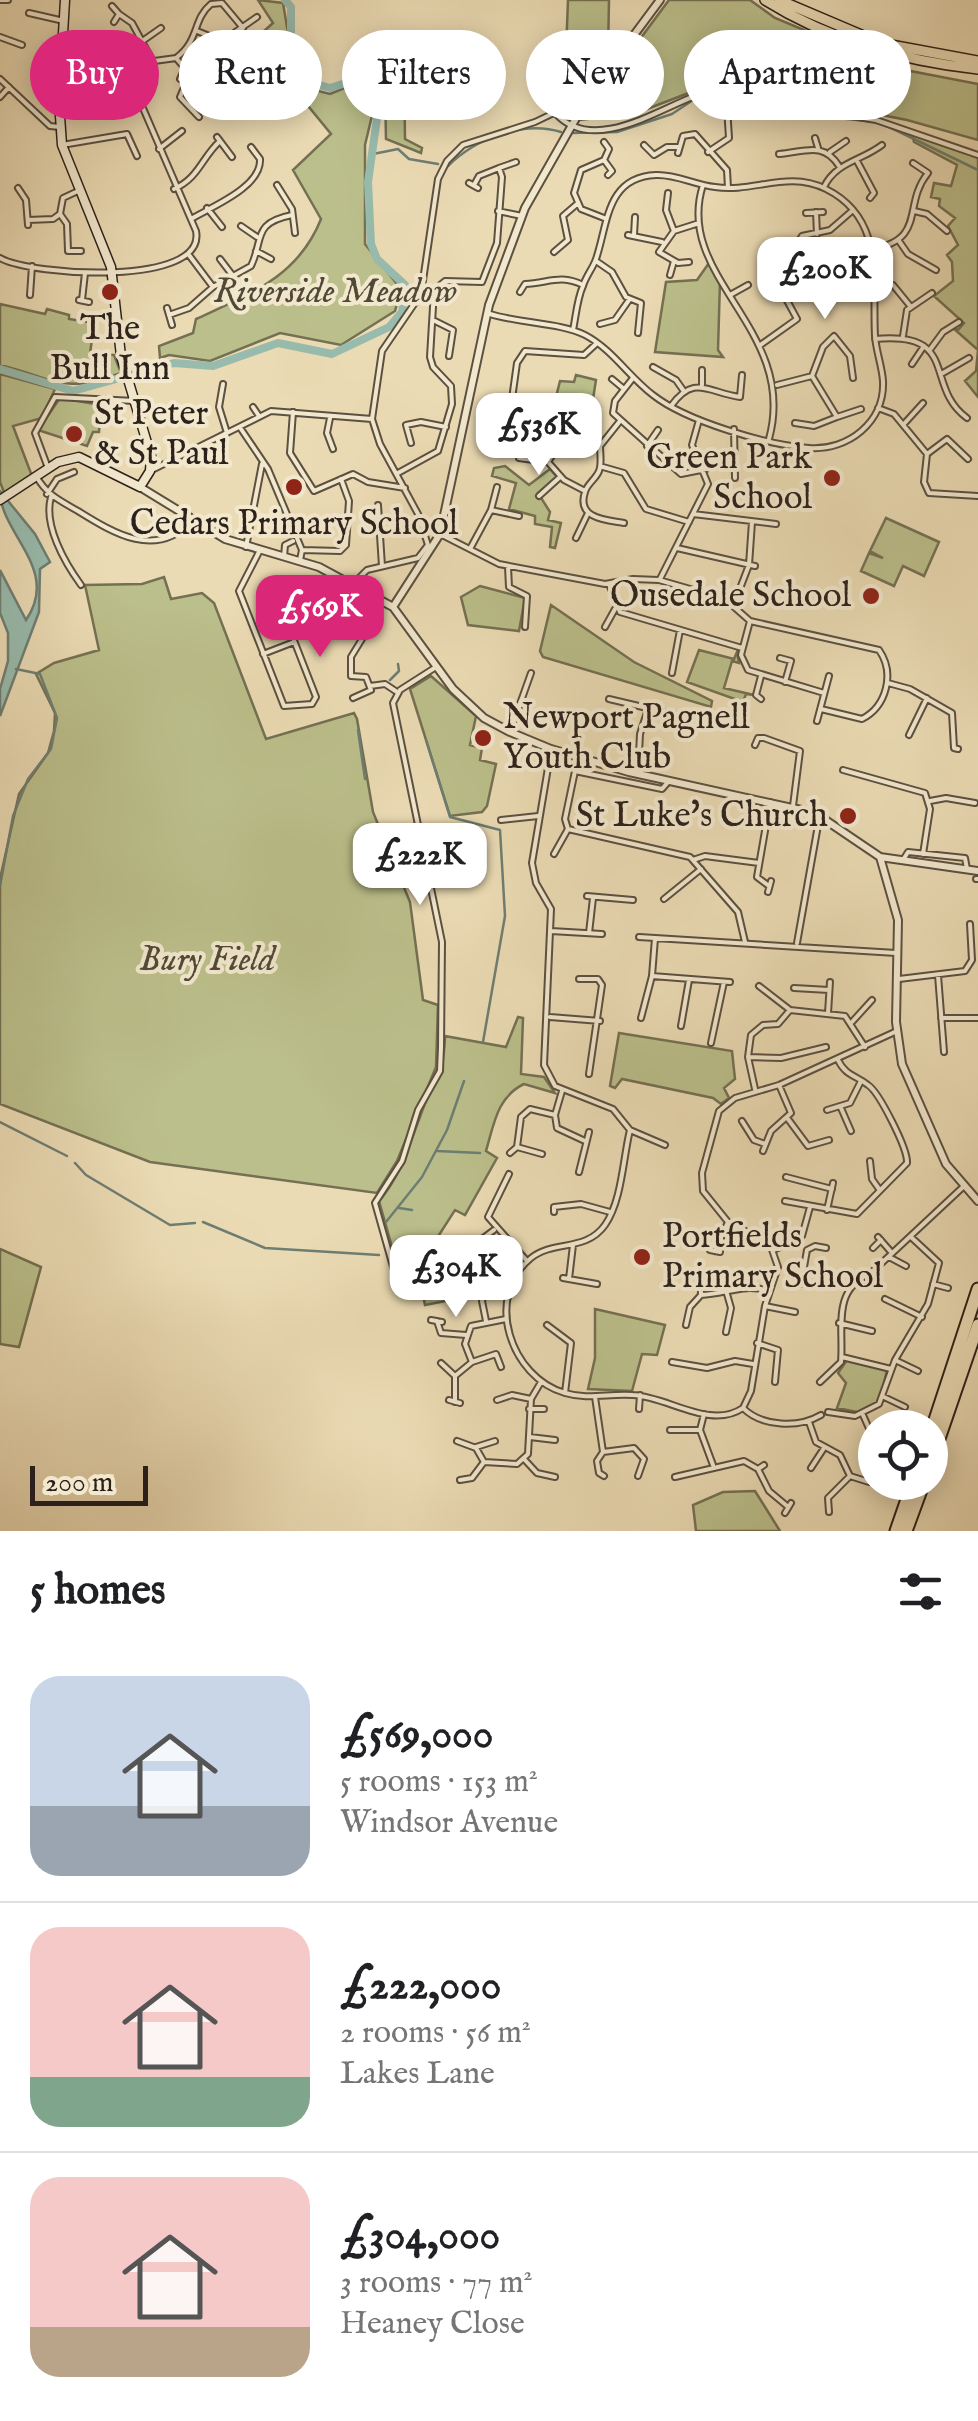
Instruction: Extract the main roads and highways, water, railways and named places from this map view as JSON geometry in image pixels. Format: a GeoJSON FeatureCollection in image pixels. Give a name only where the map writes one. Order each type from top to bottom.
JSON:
{"type":"FeatureCollection","features":[{"type":"Feature","properties":{"kind":"highway"},"geometry":{"type":"LineString","coordinates":[[938,1410],[978,1289]]}},
{"type":"Feature","properties":{"kind":"highway"},"geometry":{"type":"LineString","coordinates":[[948,1413],[978,1326]]}},
{"type":"Feature","properties":{"kind":"highway"},"geometry":{"type":"LineString","coordinates":[[896,1531],[907,1500]]}},
{"type":"Feature","properties":{"kind":"highway"},"geometry":{"type":"LineString","coordinates":[[906,1531],[917,1500]]}},
{"type":"Feature","properties":{"kind":"main road"},"geometry":{"type":"LineString","coordinates":[[3,498],[70,458],[88,458],[140,487],[150,471],[151,456],[121,356],[112,273],[62,145],[60,66],[65,0]]}},
{"type":"Feature","properties":{"kind":"main road"},"geometry":{"type":"LineString","coordinates":[[765,0],[860,44],[912,58],[978,65]]}},
{"type":"Feature","properties":{"kind":"main road"},"geometry":{"type":"LineString","coordinates":[[779,0],[880,43],[978,65]]}},
{"type":"Feature","properties":{"kind":"waterway"},"geometry":{"type":"LineString","coordinates":[[0,369],[73,391],[174,363],[213,366],[278,343],[332,354],[389,327],[402,312],[405,285],[377,259],[371,244],[368,182],[380,97],[355,80],[330,88],[316,84],[291,37],[291,7],[285,0]]}},
{"type":"Feature","properties":{"kind":"waterway"},"geometry":{"type":"LineString","coordinates":[[570,133],[617,132],[672,114],[696,98],[775,81],[786,83],[818,116],[877,122]]}},
{"type":"Feature","properties":{"kind":"waterway"},"geometry":{"type":"LineString","coordinates":[[885,125],[978,170]]}},
{"type":"Feature","properties":{"kind":"waterway"},"geometry":{"type":"LineString","coordinates":[[448,166],[500,134],[531,128],[561,132]]}},
{"type":"Feature","properties":{"kind":"waterway"},"geometry":{"type":"LineString","coordinates":[[373,154],[398,149],[409,159],[438,164]]}},
{"type":"Feature","properties":{"kind":"waterway"},"geometry":{"type":"LineString","coordinates":[[390,680],[399,671],[398,664]]}},
{"type":"Feature","properties":{"kind":"waterway"},"geometry":{"type":"LineString","coordinates":[[0,886],[13,816],[28,779],[51,749],[57,718],[40,674],[16,669]]}},
{"type":"Feature","properties":{"kind":"waterway"},"geometry":{"type":"LineString","coordinates":[[358,730],[365,779]]}},
{"type":"Feature","properties":{"kind":"waterway"},"geometry":{"type":"LineString","coordinates":[[426,740],[450,817],[500,830],[505,916],[483,1042]]}},
{"type":"Feature","properties":{"kind":"waterway"},"geometry":{"type":"LineString","coordinates":[[386,1222],[422,1177],[447,1130],[464,1081]]}},
{"type":"Feature","properties":{"kind":"waterway"},"geometry":{"type":"LineString","coordinates":[[0,1122],[67,1156]]}},
{"type":"Feature","properties":{"kind":"waterway"},"geometry":{"type":"LineString","coordinates":[[437,1151],[480,1153]]}},
{"type":"Feature","properties":{"kind":"waterway"},"geometry":{"type":"LineString","coordinates":[[75,1163],[86,1175],[170,1225],[195,1223]]}},
{"type":"Feature","properties":{"kind":"waterway"},"geometry":{"type":"LineString","coordinates":[[399,1208],[412,1210]]}},
{"type":"Feature","properties":{"kind":"waterway"},"geometry":{"type":"LineString","coordinates":[[203,1222],[265,1248],[379,1255]]}},
{"type":"Feature","properties":{"kind":"place","name":"The Bull Inn"},"geometry":{"type":"Point","coordinates":[110,292]}},
{"type":"Feature","properties":{"kind":"place","name":"St Peter & St Paul"},"geometry":{"type":"Point","coordinates":[74,434]}},
{"type":"Feature","properties":{"kind":"place","name":"Green Park School"},"geometry":{"type":"Point","coordinates":[832,478]}},
{"type":"Feature","properties":{"kind":"place","name":"Cedars Primary School"},"geometry":{"type":"Point","coordinates":[294,487]}},
{"type":"Feature","properties":{"kind":"place","name":"Ousedale School"},"geometry":{"type":"Point","coordinates":[871,596]}},
{"type":"Feature","properties":{"kind":"place","name":"Newport Pagnell Youth Club"},"geometry":{"type":"Point","coordinates":[483,738]}},
{"type":"Feature","properties":{"kind":"place","name":"St Luke's Church"},"geometry":{"type":"Point","coordinates":[848,816]}},
{"type":"Feature","properties":{"kind":"place","name":"Portfields Primary School"},"geometry":{"type":"Point","coordinates":[642,1257]}},
{"type":"Feature","properties":{"kind":"park label","name":"Riverside Meadow"},"geometry":{"type":"Point","coordinates":[335,292]}},
{"type":"Feature","properties":{"kind":"park label","name":"Bury Field"},"geometry":{"type":"Point","coordinates":[207,960]}}]}
